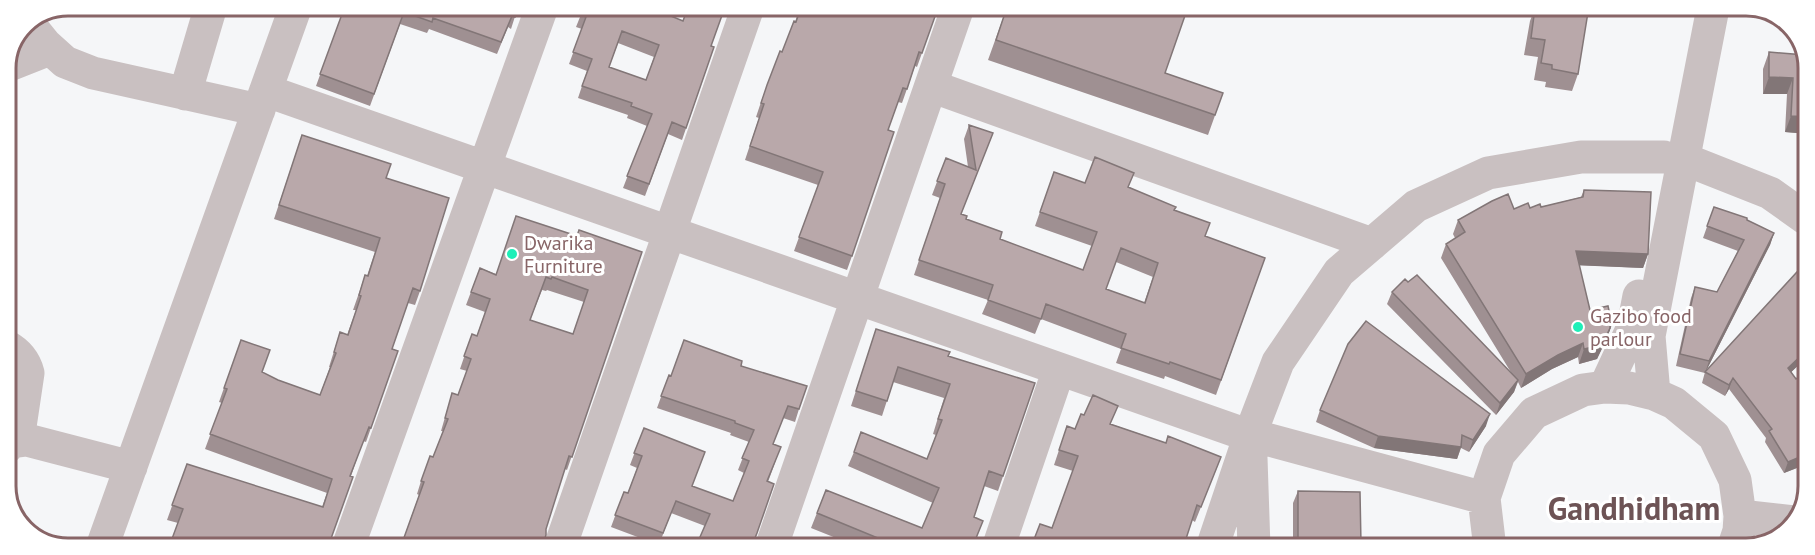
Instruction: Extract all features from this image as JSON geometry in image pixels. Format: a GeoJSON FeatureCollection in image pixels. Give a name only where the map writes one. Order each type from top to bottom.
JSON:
{"type":"FeatureCollection","features":[{"type":"Feature","properties":{"kind":"street"},"geometry":{"type":"LineString","coordinates":[[185,94],[208,16]]}},
{"type":"Feature","properties":{"kind":"street"},"geometry":{"type":"LineString","coordinates":[[105,538],[292,16]]}},
{"type":"Feature","properties":{"kind":"street"},"geometry":{"type":"LineString","coordinates":[[351,538],[539,16]]}},
{"type":"Feature","properties":{"kind":"street"},"geometry":{"type":"LineString","coordinates":[[563,538],[744,16]]}},
{"type":"Feature","properties":{"kind":"street"},"geometry":{"type":"LineString","coordinates":[[774,538],[955,16]]}},
{"type":"Feature","properties":{"kind":"street"},"geometry":{"type":"LineString","coordinates":[[1654,394],[1649,336],[1691,16]]}},
{"type":"Feature","properties":{"kind":"street"},"geometry":{"type":"LineString","coordinates":[[1605,387],[1633,327],[1711,16]]}},
{"type":"Feature","properties":{"kind":"street"},"geometry":{"type":"LineString","coordinates":[[34,30],[65,62],[93,73],[185,94],[263,100],[485,167],[1250,435],[1484,498]]}},
{"type":"Feature","properties":{"kind":"street"},"geometry":{"type":"LineString","coordinates":[[17,62],[50,49]]}},
{"type":"Feature","properties":{"kind":"street"},"geometry":{"type":"LineString","coordinates":[[931,86],[1372,244]]}},
{"type":"Feature","properties":{"kind":"street"},"geometry":{"type":"LineString","coordinates":[[1215,538],[1250,435],[1278,362],[1339,272],[1416,206],[1488,173],[1581,156],[1674,158],[1770,193],[1798,213]]}},
{"type":"Feature","properties":{"kind":"street"},"geometry":{"type":"LineString","coordinates":[[17,354],[27,366],[28,373],[17,423]]}},
{"type":"Feature","properties":{"kind":"street"},"geometry":{"type":"LineString","coordinates":[[1001,538],[1059,369]]}},
{"type":"Feature","properties":{"kind":"street"},"geometry":{"type":"LineString","coordinates":[[1489,538],[1484,498],[1499,454],[1534,413],[1583,390],[1605,387],[1629,388],[1654,394],[1674,403],[1714,436],[1735,480],[1740,516],[1737,538]]}},
{"type":"Feature","properties":{"kind":"street"},"geometry":{"type":"LineString","coordinates":[[1250,435],[1254,538]]}},
{"type":"Feature","properties":{"kind":"street"},"geometry":{"type":"LineString","coordinates":[[17,443],[27,440],[131,468]]}},
{"type":"Feature","properties":{"kind":"street"},"geometry":{"type":"LineString","coordinates":[[1740,516],[1785,521]]}},
{"type":"Feature","properties":{"kind":"building"},"geometry":{"type":"Polygon","coordinates":[[[341,16],[403,16],[374,94],[320,74],[341,16]]]}},
{"type":"Feature","properties":{"kind":"building"},"geometry":{"type":"Polygon","coordinates":[[[415,16],[512,16],[501,42],[433,18],[432,22],[415,16]]]}},
{"type":"Feature","properties":{"kind":"building"},"geometry":{"type":"Polygon","coordinates":[[[584,16],[671,16],[683,21],[685,16],[722,16],[711,46],[714,47],[686,128],[672,122],[649,184],[627,176],[652,114],[631,106],[632,103],[582,86],[592,59],[573,52],[586,17],[584,16]],[[622,31],[609,67],[646,80],[659,45],[622,31]]]}},
{"type":"Feature","properties":{"kind":"building"},"geometry":{"type":"Polygon","coordinates":[[[798,16],[935,16],[922,53],[919,52],[907,89],[903,88],[888,130],[894,132],[852,256],[799,237],[823,172],[750,146],[764,104],[761,103],[767,85],[780,51],[782,52],[794,21],[796,22],[798,16]]]}},
{"type":"Feature","properties":{"kind":"building"},"geometry":{"type":"Polygon","coordinates":[[[1004,16],[1185,16],[1165,73],[1223,93],[1215,115],[996,40],[1004,16]]]}},
{"type":"Feature","properties":{"kind":"building"},"geometry":{"type":"Polygon","coordinates":[[[1534,16],[1587,16],[1578,74],[1552,69],[1552,65],[1541,63],[1545,40],[1531,38],[1534,16]]]}},
{"type":"Feature","properties":{"kind":"building"},"geometry":{"type":"Polygon","coordinates":[[[1769,52],[1796,54],[1798,116],[1791,116],[1793,78],[1769,77],[1769,52]]]}},
{"type":"Feature","properties":{"kind":"building"},"geometry":{"type":"Polygon","coordinates":[[[969,125],[993,133],[961,214],[967,216],[966,219],[1002,232],[1000,239],[1083,270],[1097,232],[1040,212],[1054,172],[1085,183],[1095,157],[1134,173],[1128,187],[1176,207],[1174,210],[1210,223],[1205,236],[1265,258],[1221,380],[1121,348],[1126,334],[1046,304],[1041,319],[988,300],[993,285],[919,260],[945,184],[937,181],[946,158],[976,170],[969,125]],[[1121,248],[1106,289],[1145,303],[1158,263],[1121,248]]]}},
{"type":"Feature","properties":{"kind":"building"},"geometry":{"type":"Polygon","coordinates":[[[302,135],[391,164],[386,178],[449,198],[420,291],[413,288],[392,349],[398,351],[371,428],[369,427],[350,476],[353,477],[331,538],[172,538],[183,509],[172,505],[187,464],[323,507],[332,479],[210,434],[227,389],[224,388],[241,340],[270,350],[262,372],[320,395],[336,353],[334,352],[340,332],[348,335],[361,296],[359,295],[365,275],[368,276],[380,238],[279,205],[302,135]]]}},
{"type":"Feature","properties":{"kind":"building"},"geometry":{"type":"Polygon","coordinates":[[[1584,190],[1651,192],[1648,254],[1576,251],[1590,310],[1608,306],[1612,324],[1602,345],[1584,349],[1583,343],[1526,374],[1446,244],[1465,232],[1458,220],[1508,194],[1514,209],[1528,203],[1530,208],[1540,204],[1541,207],[1583,197],[1584,190]]]}},
{"type":"Feature","properties":{"kind":"building"},"geometry":{"type":"Polygon","coordinates":[[[1714,207],[1747,218],[1774,233],[1709,361],[1680,354],[1695,287],[1717,292],[1744,240],[1707,226],[1714,207]]]}},
{"type":"Feature","properties":{"kind":"building"},"geometry":{"type":"Polygon","coordinates":[[[516,216],[577,236],[579,230],[642,252],[572,457],[569,456],[545,538],[404,538],[424,482],[421,481],[430,456],[433,457],[448,419],[445,418],[452,393],[458,395],[471,359],[464,356],[472,334],[477,336],[490,299],[471,292],[480,268],[496,275],[516,216]],[[546,277],[530,320],[573,334],[588,290],[552,277],[551,279],[546,277]]]}},
{"type":"Feature","properties":{"kind":"building"},"geometry":{"type":"Polygon","coordinates":[[[1798,271],[1798,359],[1788,368],[1796,379],[1798,378],[1798,458],[1788,462],[1769,431],[1772,429],[1733,378],[1729,385],[1705,372],[1798,271]]]}},
{"type":"Feature","properties":{"kind":"building"},"geometry":{"type":"Polygon","coordinates":[[[1417,275],[1518,380],[1500,403],[1392,292],[1405,279],[1408,282],[1417,275]]]}},
{"type":"Feature","properties":{"kind":"building"},"geometry":{"type":"Polygon","coordinates":[[[1366,321],[1490,414],[1473,440],[1462,435],[1461,447],[1378,436],[1320,410],[1348,344],[1366,321]]]}},
{"type":"Feature","properties":{"kind":"building"},"geometry":{"type":"Polygon","coordinates":[[[876,329],[950,352],[948,356],[1035,383],[1003,476],[989,471],[974,517],[983,521],[976,538],[878,538],[817,513],[826,490],[922,528],[939,488],[854,452],[861,432],[927,459],[942,420],[938,419],[950,384],[898,367],[887,401],[856,391],[876,329]]]}},
{"type":"Feature","properties":{"kind":"building"},"geometry":{"type":"Polygon","coordinates":[[[684,340],[742,361],[741,366],[807,386],[799,409],[788,406],[773,444],[781,447],[767,481],[774,484],[755,538],[700,538],[710,514],[676,501],[663,533],[615,515],[624,492],[628,493],[642,456],[634,453],[644,428],[705,452],[692,486],[733,501],[749,461],[742,458],[754,430],[735,423],[735,421],[661,396],[669,375],[671,376],[684,340]]]}},
{"type":"Feature","properties":{"kind":"building"},"geometry":{"type":"Polygon","coordinates":[[[1093,395],[1118,406],[1110,424],[1166,443],[1168,436],[1221,457],[1201,507],[1197,505],[1186,538],[1035,538],[1040,524],[1052,528],[1078,456],[1059,450],[1067,426],[1075,429],[1081,414],[1084,415],[1093,395]]]}},
{"type":"Feature","properties":{"kind":"building"},"geometry":{"type":"Polygon","coordinates":[[[1298,491],[1360,492],[1361,538],[1298,538],[1298,491]]]}},
{"type":"Feature","properties":{"kind":"place","name":"Dwarika Furniture"},"geometry":{"type":"Point","coordinates":[512,254]}},
{"type":"Feature","properties":{"kind":"place","name":"Gazibo food parlour"},"geometry":{"type":"Point","coordinates":[1578,327]}},
{"type":"Feature","properties":{"kind":"district","name":"Gandhidham"},"geometry":{"type":"Point","coordinates":[1634,509]}}]}
